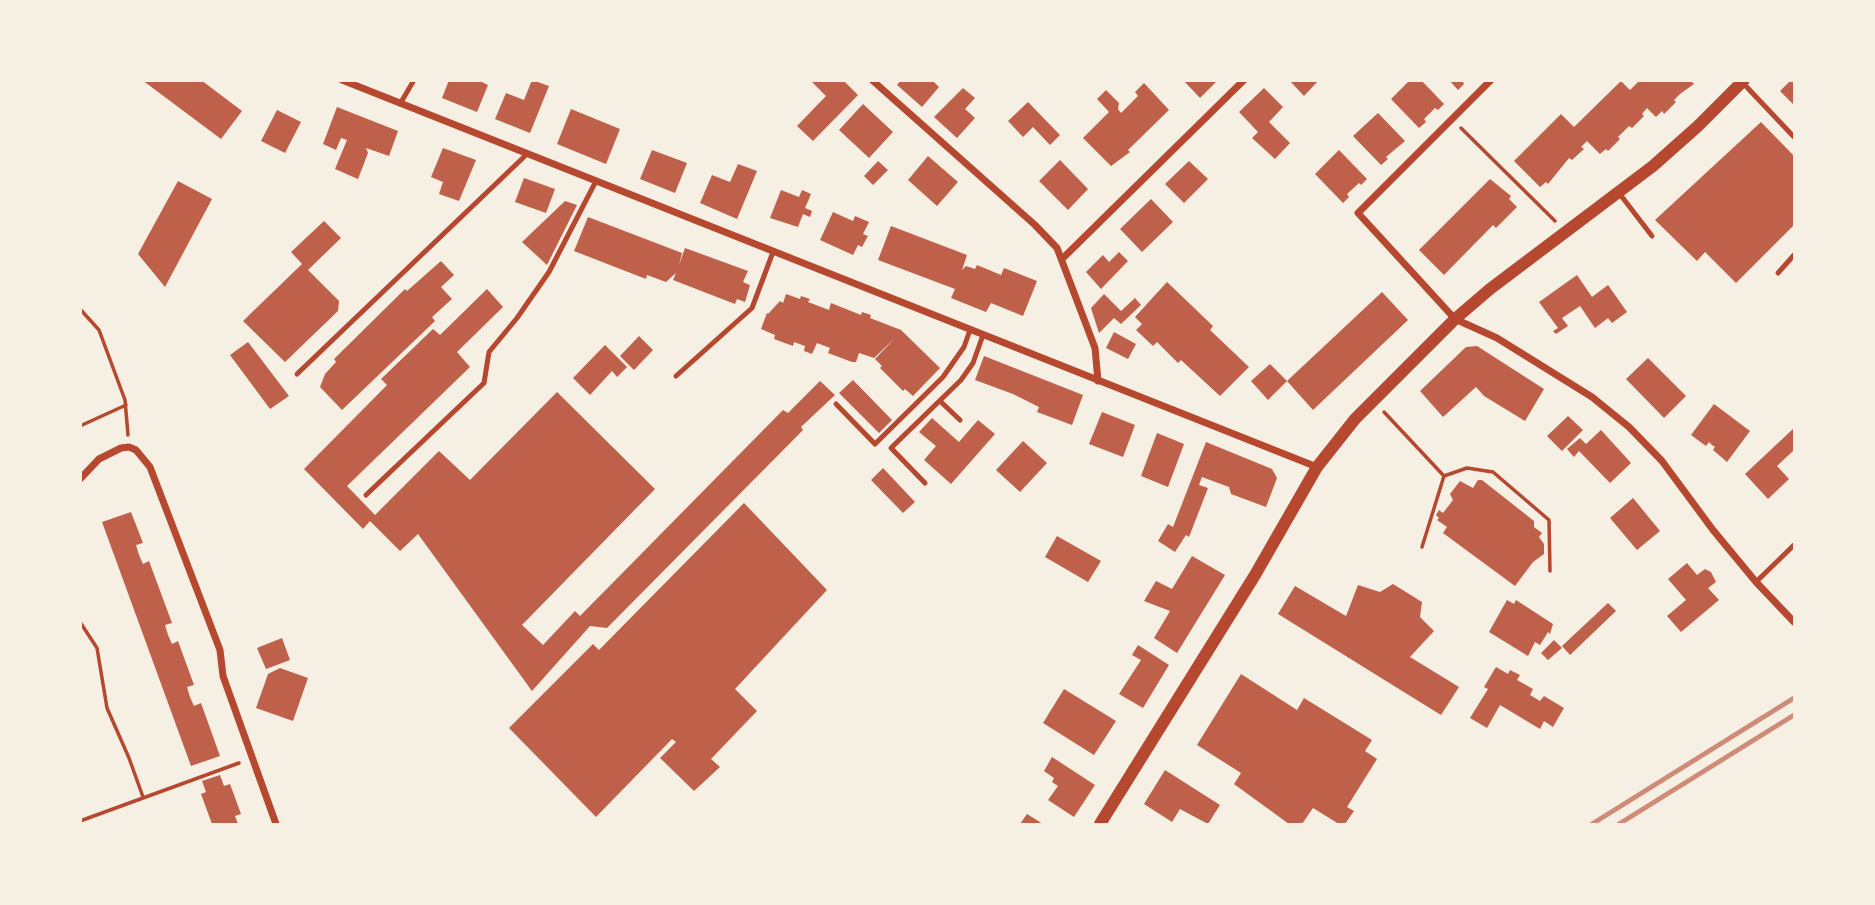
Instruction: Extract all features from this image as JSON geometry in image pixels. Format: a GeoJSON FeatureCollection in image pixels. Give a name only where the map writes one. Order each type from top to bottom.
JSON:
{"type":"FeatureCollection","features":[{"type":"Feature","properties":{"kind":"street"},"geometry":{"type":"LineString","coordinates":[[342,80],[1317,467]]}},
{"type":"Feature","properties":{"kind":"street"},"geometry":{"type":"LineString","coordinates":[[872,80],[1057,248],[1095,348],[1098,381]]}},
{"type":"Feature","properties":{"kind":"street"},"geometry":{"type":"LineString","coordinates":[[1062,259],[1244,80]]}},
{"type":"Feature","properties":{"kind":"street"},"geometry":{"type":"LineString","coordinates":[[1491,80],[1358,214],[1455,319],[1497,338],[1592,397],[1611,412],[1662,461],[1713,530],[1794,622]]}},
{"type":"Feature","properties":{"kind":"street"},"geometry":{"type":"LineString","coordinates":[[1100,824],[1255,575],[1317,467],[1348,427],[1455,319],[1490,289],[1619,193],[1698,126],[1743,81]]}},
{"type":"Feature","properties":{"kind":"street"},"geometry":{"type":"LineString","coordinates":[[80,479],[106,453],[128,447],[145,458],[220,650],[223,676],[276,824]]}},
{"type":"Feature","properties":{"kind":"lane"},"geometry":{"type":"LineString","coordinates":[[400,104],[414,80]]}},
{"type":"Feature","properties":{"kind":"lane"},"geometry":{"type":"LineString","coordinates":[[1743,81],[1794,137]]}},
{"type":"Feature","properties":{"kind":"lane"},"geometry":{"type":"LineString","coordinates":[[297,374],[527,154]]}},
{"type":"Feature","properties":{"kind":"lane"},"geometry":{"type":"LineString","coordinates":[[366,495],[484,383],[489,352],[544,281],[596,181]]}},
{"type":"Feature","properties":{"kind":"lane"},"geometry":{"type":"LineString","coordinates":[[1619,193],[1652,236]]}},
{"type":"Feature","properties":{"kind":"lane"},"geometry":{"type":"LineString","coordinates":[[676,376],[752,308],[773,252]]}},
{"type":"Feature","properties":{"kind":"lane"},"geometry":{"type":"LineString","coordinates":[[1778,273],[1794,255]]}},
{"type":"Feature","properties":{"kind":"lane"},"geometry":{"type":"LineString","coordinates":[[836,404],[875,444],[943,377],[964,347],[970,330]]}},
{"type":"Feature","properties":{"kind":"lane"},"geometry":{"type":"LineString","coordinates":[[925,483],[891,448],[961,380],[973,363],[983,335]]}},
{"type":"Feature","properties":{"kind":"lane"},"geometry":{"type":"LineString","coordinates":[[940,401],[960,420]]}},
{"type":"Feature","properties":{"kind":"lane"},"geometry":{"type":"LineString","coordinates":[[1756,582],[1794,545]]}},
{"type":"Feature","properties":{"kind":"path"},"geometry":{"type":"LineString","coordinates":[[1452,120],[1566,231]]}},
{"type":"Feature","properties":{"kind":"path"},"geometry":{"type":"LineString","coordinates":[[80,309],[99,330],[126,405],[128,447]]}},
{"type":"Feature","properties":{"kind":"path"},"geometry":{"type":"LineString","coordinates":[[1373,400],[1444,477]]}},
{"type":"Feature","properties":{"kind":"path"},"geometry":{"type":"LineString","coordinates":[[80,426],[126,405]]}},
{"type":"Feature","properties":{"kind":"path"},"geometry":{"type":"LineString","coordinates":[[1444,477],[1467,468],[1493,472],[1549,520],[1550,571]]}},
{"type":"Feature","properties":{"kind":"path"},"geometry":{"type":"LineString","coordinates":[[1422,547],[1444,477]]}},
{"type":"Feature","properties":{"kind":"path"},"geometry":{"type":"LineString","coordinates":[[80,622],[96,648],[110,718],[129,758],[143,797]]}},
{"type":"Feature","properties":{"kind":"path"},"geometry":{"type":"LineString","coordinates":[[80,821],[253,758]]}},
{"type":"Feature","properties":{"kind":"building"},"geometry":{"type":"Polygon","coordinates":[[[142,80],[201,80],[242,111],[221,139],[142,80]]]}},
{"type":"Feature","properties":{"kind":"building"},"geometry":{"type":"Polygon","coordinates":[[[449,80],[478,80],[488,85],[477,112],[442,98],[449,80]]]}},
{"type":"Feature","properties":{"kind":"building"},"geometry":{"type":"Polygon","coordinates":[[[532,80],[549,86],[530,133],[495,119],[506,93],[524,100],[532,80]]]}},
{"type":"Feature","properties":{"kind":"building"},"geometry":{"type":"Polygon","coordinates":[[[810,80],[843,80],[858,95],[813,141],[797,126],[826,96],[810,80]]]}},
{"type":"Feature","properties":{"kind":"building"},"geometry":{"type":"Polygon","coordinates":[[[901,80],[932,80],[939,87],[922,107],[897,85],[901,80]]]}},
{"type":"Feature","properties":{"kind":"building"},"geometry":{"type":"Polygon","coordinates":[[[1183,80],[1218,80],[1200,98],[1183,80]]]}},
{"type":"Feature","properties":{"kind":"building"},"geometry":{"type":"Polygon","coordinates":[[[1289,80],[1319,80],[1304,96],[1289,80]]]}},
{"type":"Feature","properties":{"kind":"building"},"geometry":{"type":"Polygon","coordinates":[[[1410,80],[1421,80],[1444,104],[1438,110],[1435,108],[1419,128],[1391,99],[1410,80]]]}},
{"type":"Feature","properties":{"kind":"building"},"geometry":{"type":"Polygon","coordinates":[[[1449,80],[1462,80],[1464,84],[1458,90],[1449,80]]]}},
{"type":"Feature","properties":{"kind":"building"},"geometry":{"type":"Polygon","coordinates":[[[1640,80],[1690,80],[1694,84],[1674,100],[1676,102],[1664,114],[1662,111],[1656,117],[1647,108],[1642,114],[1644,116],[1632,128],[1629,126],[1608,151],[1606,149],[1600,154],[1587,141],[1581,147],[1584,149],[1572,160],[1569,158],[1548,184],[1546,182],[1540,187],[1514,161],[1561,114],[1574,127],[1621,81],[1630,90],[1640,80]]]}},
{"type":"Feature","properties":{"kind":"building"},"geometry":{"type":"Polygon","coordinates":[[[1794,80],[1794,105],[1780,91],[1794,80]]]}},
{"type":"Feature","properties":{"kind":"building"},"geometry":{"type":"Polygon","coordinates":[[[1144,83],[1169,110],[1128,150],[1130,152],[1111,166],[1083,138],[1109,112],[1097,99],[1106,90],[1119,103],[1118,109],[1121,113],[1138,96],[1135,92],[1144,83]]]}},
{"type":"Feature","properties":{"kind":"building"},"geometry":{"type":"Polygon","coordinates":[[[963,88],[975,98],[965,109],[975,118],[957,138],[934,117],[963,88]]]}},
{"type":"Feature","properties":{"kind":"building"},"geometry":{"type":"Polygon","coordinates":[[[1264,88],[1283,107],[1269,122],[1290,143],[1275,159],[1252,138],[1258,132],[1239,112],[1264,88]]]}},
{"type":"Feature","properties":{"kind":"building"},"geometry":{"type":"Polygon","coordinates":[[[1028,102],[1060,135],[1050,145],[1033,127],[1023,137],[1008,121],[1028,102]]]}},
{"type":"Feature","properties":{"kind":"building"},"geometry":{"type":"Polygon","coordinates":[[[863,104],[893,132],[869,158],[839,130],[863,104]]]}},
{"type":"Feature","properties":{"kind":"building"},"geometry":{"type":"Polygon","coordinates":[[[337,107],[398,131],[389,156],[366,148],[368,153],[358,179],[335,169],[347,140],[341,138],[336,150],[323,144],[337,107]]]}},
{"type":"Feature","properties":{"kind":"building"},"geometry":{"type":"Polygon","coordinates":[[[571,109],[620,129],[606,164],[557,144],[571,109]]]}},
{"type":"Feature","properties":{"kind":"building"},"geometry":{"type":"Polygon","coordinates":[[[277,110],[301,122],[285,153],[261,141],[277,110]]]}},
{"type":"Feature","properties":{"kind":"building"},"geometry":{"type":"Polygon","coordinates":[[[1378,113],[1405,141],[1386,157],[1388,159],[1381,165],[1353,136],[1378,113]]]}},
{"type":"Feature","properties":{"kind":"building"},"geometry":{"type":"Polygon","coordinates":[[[1761,122],[1794,156],[1794,225],[1736,283],[1705,252],[1697,261],[1655,220],[1761,122]]]}},
{"type":"Feature","properties":{"kind":"building"},"geometry":{"type":"Polygon","coordinates":[[[443,148],[476,160],[459,201],[439,194],[443,182],[431,177],[443,148]]]}},
{"type":"Feature","properties":{"kind":"building"},"geometry":{"type":"Polygon","coordinates":[[[652,150],[687,163],[675,193],[640,179],[652,150]]]}},
{"type":"Feature","properties":{"kind":"building"},"geometry":{"type":"Polygon","coordinates":[[[1339,150],[1367,179],[1347,194],[1349,197],[1343,203],[1315,174],[1339,150]]]}},
{"type":"Feature","properties":{"kind":"building"},"geometry":{"type":"Polygon","coordinates":[[[928,156],[958,182],[937,206],[908,180],[928,156]]]}},
{"type":"Feature","properties":{"kind":"building"},"geometry":{"type":"Polygon","coordinates":[[[1060,160],[1088,189],[1068,210],[1039,181],[1060,160]]]}},
{"type":"Feature","properties":{"kind":"building"},"geometry":{"type":"Polygon","coordinates":[[[878,161],[888,170],[873,185],[864,176],[878,161]]]}},
{"type":"Feature","properties":{"kind":"building"},"geometry":{"type":"Polygon","coordinates":[[[1189,161],[1208,179],[1184,203],[1165,184],[1189,161]]]}},
{"type":"Feature","properties":{"kind":"building"},"geometry":{"type":"Polygon","coordinates":[[[738,164],[757,171],[737,219],[700,203],[712,175],[730,182],[738,164]]]}},
{"type":"Feature","properties":{"kind":"building"},"geometry":{"type":"Polygon","coordinates":[[[524,178],[555,189],[546,213],[515,202],[524,178]]]}},
{"type":"Feature","properties":{"kind":"building"},"geometry":{"type":"Polygon","coordinates":[[[1490,179],[1511,196],[1509,199],[1517,207],[1496,228],[1493,225],[1444,275],[1419,250],[1490,179]]]}},
{"type":"Feature","properties":{"kind":"building"},"geometry":{"type":"Polygon","coordinates":[[[178,181],[212,199],[165,287],[138,254],[178,181]]]}},
{"type":"Feature","properties":{"kind":"building"},"geometry":{"type":"Polygon","coordinates":[[[781,190],[799,197],[802,190],[811,194],[805,208],[812,211],[810,217],[803,214],[798,227],[770,218],[781,190]]]}},
{"type":"Feature","properties":{"kind":"building"},"geometry":{"type":"Polygon","coordinates":[[[1151,199],[1173,222],[1142,252],[1120,229],[1151,199]]]}},
{"type":"Feature","properties":{"kind":"building"},"geometry":{"type":"Polygon","coordinates":[[[565,201],[577,205],[547,265],[522,242],[565,201]]]}},
{"type":"Feature","properties":{"kind":"building"},"geometry":{"type":"Polygon","coordinates":[[[833,212],[853,221],[855,216],[869,222],[863,234],[868,236],[862,247],[858,245],[853,255],[820,240],[833,212]]]}},
{"type":"Feature","properties":{"kind":"building"},"geometry":{"type":"Polygon","coordinates":[[[588,217],[682,253],[679,265],[685,248],[748,271],[743,282],[750,285],[745,302],[737,299],[735,304],[673,280],[676,273],[666,282],[647,275],[646,279],[574,251],[588,217]]]}},
{"type":"Feature","properties":{"kind":"building"},"geometry":{"type":"Polygon","coordinates":[[[324,221],[341,238],[308,270],[339,301],[338,311],[285,362],[243,321],[302,264],[291,252],[324,221]]]}},
{"type":"Feature","properties":{"kind":"building"},"geometry":{"type":"Polygon","coordinates":[[[891,226],[967,255],[962,270],[966,266],[975,269],[977,265],[1001,275],[1004,268],[1037,281],[1023,316],[991,303],[986,312],[951,298],[955,289],[878,260],[891,226]]]}},
{"type":"Feature","properties":{"kind":"building"},"geometry":{"type":"Polygon","coordinates":[[[1119,252],[1128,261],[1101,289],[1086,272],[1103,255],[1109,262],[1119,252]]]}},
{"type":"Feature","properties":{"kind":"building"},"geometry":{"type":"Polygon","coordinates":[[[441,261],[454,275],[441,287],[452,299],[432,317],[435,321],[342,410],[320,387],[325,374],[336,362],[334,359],[405,289],[407,291],[441,261]]]}},
{"type":"Feature","properties":{"kind":"building"},"geometry":{"type":"Polygon","coordinates":[[[1577,275],[1592,297],[1608,285],[1627,312],[1612,323],[1608,318],[1595,328],[1580,306],[1562,318],[1568,326],[1556,334],[1553,331],[1558,328],[1539,302],[1577,275]]]}},
{"type":"Feature","properties":{"kind":"building"},"geometry":{"type":"Polygon","coordinates":[[[1167,282],[1213,326],[1210,330],[1249,367],[1220,396],[1181,360],[1178,363],[1157,342],[1153,346],[1136,330],[1142,324],[1135,317],[1167,282]]]}},
{"type":"Feature","properties":{"kind":"building"},"geometry":{"type":"Polygon","coordinates":[[[487,289],[503,307],[457,352],[470,367],[347,486],[375,515],[439,451],[470,480],[557,392],[655,489],[522,625],[543,645],[575,611],[580,616],[783,410],[788,413],[820,381],[835,395],[607,628],[590,626],[532,691],[418,534],[400,551],[370,521],[363,529],[304,469],[387,385],[381,379],[433,329],[440,335],[487,289]]]}},
{"type":"Feature","properties":{"kind":"building"},"geometry":{"type":"Polygon","coordinates":[[[1382,292],[1408,320],[1313,410],[1287,381],[1382,292]]]}},
{"type":"Feature","properties":{"kind":"building"},"geometry":{"type":"Polygon","coordinates":[[[786,294],[810,299],[808,302],[829,310],[831,303],[861,315],[862,312],[871,315],[870,318],[901,330],[940,368],[913,396],[905,389],[903,391],[880,368],[882,366],[875,359],[894,339],[874,358],[859,353],[856,362],[852,362],[828,353],[830,348],[817,343],[812,354],[804,351],[805,346],[794,342],[793,346],[774,339],[775,335],[761,329],[767,313],[780,301],[783,303],[786,294]]]}},
{"type":"Feature","properties":{"kind":"building"},"geometry":{"type":"Polygon","coordinates":[[[1104,294],[1121,311],[1135,298],[1141,305],[1121,324],[1114,318],[1099,333],[1091,308],[1104,294]]]}},
{"type":"Feature","properties":{"kind":"building"},"geometry":{"type":"Polygon","coordinates":[[[1114,332],[1136,344],[1128,359],[1106,348],[1114,332]]]}},
{"type":"Feature","properties":{"kind":"building"},"geometry":{"type":"Polygon","coordinates":[[[639,336],[653,350],[634,370],[620,356],[639,336]]]}},
{"type":"Feature","properties":{"kind":"building"},"geometry":{"type":"Polygon","coordinates":[[[248,342],[289,396],[270,409],[230,355],[248,342]]]}},
{"type":"Feature","properties":{"kind":"building"},"geometry":{"type":"Polygon","coordinates":[[[605,345],[627,367],[617,377],[612,371],[590,395],[573,378],[605,345]]]}},
{"type":"Feature","properties":{"kind":"building"},"geometry":{"type":"Polygon","coordinates":[[[1477,346],[1544,389],[1525,421],[1484,396],[1476,387],[1443,417],[1420,391],[1466,347],[1477,346]]]}},
{"type":"Feature","properties":{"kind":"building"},"geometry":{"type":"Polygon","coordinates":[[[984,356],[1083,395],[1072,425],[1037,412],[1039,407],[1013,394],[975,380],[984,356]]]}},
{"type":"Feature","properties":{"kind":"building"},"geometry":{"type":"Polygon","coordinates":[[[1648,358],[1686,396],[1664,418],[1626,379],[1648,358]]]}},
{"type":"Feature","properties":{"kind":"building"},"geometry":{"type":"Polygon","coordinates":[[[1270,364],[1287,381],[1268,400],[1251,381],[1270,364]]]}},
{"type":"Feature","properties":{"kind":"building"},"geometry":{"type":"Polygon","coordinates":[[[853,380],[892,420],[879,433],[839,393],[853,380]]]}},
{"type":"Feature","properties":{"kind":"building"},"geometry":{"type":"Polygon","coordinates":[[[1714,404],[1750,431],[1727,462],[1713,450],[1715,447],[1709,442],[1706,446],[1691,435],[1714,404]]]}},
{"type":"Feature","properties":{"kind":"building"},"geometry":{"type":"Polygon","coordinates":[[[1102,412],[1135,425],[1123,457],[1089,444],[1102,412]]]}},
{"type":"Feature","properties":{"kind":"building"},"geometry":{"type":"Polygon","coordinates":[[[1568,416],[1583,430],[1562,451],[1547,436],[1568,416]]]}},
{"type":"Feature","properties":{"kind":"building"},"geometry":{"type":"Polygon","coordinates":[[[932,418],[959,442],[978,420],[995,434],[951,484],[924,460],[936,446],[919,432],[932,418]]]}},
{"type":"Feature","properties":{"kind":"building"},"geometry":{"type":"Polygon","coordinates":[[[1794,428],[1794,450],[1777,466],[1789,479],[1768,499],[1745,474],[1794,428]]]}},
{"type":"Feature","properties":{"kind":"building"},"geometry":{"type":"Polygon","coordinates":[[[1601,430],[1631,463],[1610,483],[1579,451],[1574,457],[1567,449],[1580,438],[1586,444],[1601,430]]]}},
{"type":"Feature","properties":{"kind":"building"},"geometry":{"type":"Polygon","coordinates":[[[1157,433],[1184,444],[1168,487],[1141,476],[1157,433]]]}},
{"type":"Feature","properties":{"kind":"building"},"geometry":{"type":"Polygon","coordinates":[[[1023,441],[1047,463],[1020,492],[996,470],[1023,441]]]}},
{"type":"Feature","properties":{"kind":"building"},"geometry":{"type":"Polygon","coordinates":[[[1206,442],[1272,469],[1277,478],[1266,507],[1231,494],[1229,487],[1202,477],[1199,485],[1208,488],[1189,537],[1186,535],[1175,552],[1158,541],[1168,524],[1173,527],[1206,442]]]}},
{"type":"Feature","properties":{"kind":"building"},"geometry":{"type":"Polygon","coordinates":[[[883,468],[915,502],[903,513],[871,480],[883,468]]]}},
{"type":"Feature","properties":{"kind":"building"},"geometry":{"type":"Polygon","coordinates":[[[1478,480],[1482,480],[1534,521],[1534,527],[1542,533],[1539,537],[1544,544],[1544,554],[1533,562],[1515,586],[1443,533],[1447,527],[1437,520],[1439,510],[1443,513],[1453,500],[1450,494],[1460,481],[1473,488],[1478,480]]]}},
{"type":"Feature","properties":{"kind":"building"},"geometry":{"type":"Polygon","coordinates":[[[1633,498],[1660,531],[1637,550],[1610,518],[1633,498]]]}},
{"type":"Feature","properties":{"kind":"building"},"geometry":{"type":"Polygon","coordinates":[[[744,503],[827,590],[735,689],[757,711],[711,759],[720,767],[694,791],[660,758],[676,742],[672,739],[596,817],[509,728],[593,644],[599,650],[744,503]]]}},
{"type":"Feature","properties":{"kind":"building"},"geometry":{"type":"Polygon","coordinates":[[[131,512],[143,543],[136,545],[139,555],[143,564],[149,561],[172,623],[165,625],[168,635],[172,644],[178,641],[194,685],[187,687],[190,697],[194,706],[201,703],[220,756],[191,766],[102,522],[131,512]]]}},
{"type":"Feature","properties":{"kind":"building"},"geometry":{"type":"Polygon","coordinates":[[[1057,536],[1101,561],[1088,582],[1045,557],[1057,536]]]}},
{"type":"Feature","properties":{"kind":"building"},"geometry":{"type":"Polygon","coordinates":[[[1192,556],[1225,575],[1177,653],[1154,638],[1170,611],[1144,601],[1156,581],[1172,589],[1192,556]]]}},
{"type":"Feature","properties":{"kind":"building"},"geometry":{"type":"Polygon","coordinates":[[[1687,563],[1697,575],[1705,569],[1711,572],[1716,582],[1708,588],[1719,600],[1681,632],[1667,616],[1686,600],[1668,579],[1687,563]]]}},
{"type":"Feature","properties":{"kind":"building"},"geometry":{"type":"Polygon","coordinates":[[[1393,584],[1422,602],[1420,617],[1434,631],[1410,657],[1459,687],[1441,715],[1278,614],[1295,586],[1346,616],[1358,585],[1380,592],[1393,584]]]}},
{"type":"Feature","properties":{"kind":"building"},"geometry":{"type":"Polygon","coordinates":[[[1507,600],[1514,604],[1516,600],[1553,624],[1550,634],[1548,632],[1540,645],[1535,642],[1528,656],[1489,632],[1507,600]]]}},
{"type":"Feature","properties":{"kind":"building"},"geometry":{"type":"Polygon","coordinates":[[[1608,603],[1616,611],[1570,655],[1562,646],[1608,603]]]}},
{"type":"Feature","properties":{"kind":"building"},"geometry":{"type":"Polygon","coordinates":[[[282,638],[290,660],[266,669],[257,648],[282,638]]]}},
{"type":"Feature","properties":{"kind":"building"},"geometry":{"type":"Polygon","coordinates":[[[1554,640],[1562,648],[1548,660],[1541,653],[1554,640]]]}},
{"type":"Feature","properties":{"kind":"building"},"geometry":{"type":"Polygon","coordinates":[[[1138,645],[1169,665],[1143,708],[1119,694],[1141,660],[1132,655],[1138,645]]]}},
{"type":"Feature","properties":{"kind":"building"},"geometry":{"type":"Polygon","coordinates":[[[1496,667],[1508,674],[1510,670],[1520,675],[1517,680],[1533,689],[1530,695],[1540,701],[1544,696],[1564,708],[1553,727],[1544,721],[1540,729],[1500,705],[1487,728],[1470,718],[1488,689],[1484,687],[1496,667]]]}},
{"type":"Feature","properties":{"kind":"building"},"geometry":{"type":"Polygon","coordinates":[[[280,668],[308,678],[293,721],[256,708],[268,674],[280,668]]]}},
{"type":"Feature","properties":{"kind":"building"},"geometry":{"type":"Polygon","coordinates":[[[1241,674],[1297,710],[1304,698],[1372,740],[1365,751],[1377,759],[1347,807],[1354,811],[1345,824],[1339,824],[1313,808],[1302,824],[1289,824],[1234,784],[1241,773],[1197,745],[1241,674]]]}},
{"type":"Feature","properties":{"kind":"building"},"geometry":{"type":"Polygon","coordinates":[[[1064,689],[1116,721],[1094,755],[1043,723],[1064,689]]]}},
{"type":"Feature","properties":{"kind":"building"},"geometry":{"type":"Polygon","coordinates":[[[1052,757],[1095,785],[1074,817],[1048,800],[1058,786],[1052,782],[1054,778],[1044,771],[1052,757]]]}},
{"type":"Feature","properties":{"kind":"building"},"geometry":{"type":"Polygon","coordinates":[[[1165,770],[1220,805],[1208,824],[1180,809],[1172,822],[1144,804],[1165,770]]]}},
{"type":"Feature","properties":{"kind":"building"},"geometry":{"type":"Polygon","coordinates":[[[220,775],[224,786],[230,784],[241,814],[235,816],[238,824],[212,824],[201,794],[206,792],[202,781],[220,775]]]}},
{"type":"Feature","properties":{"kind":"building"},"geometry":{"type":"Polygon","coordinates":[[[1027,814],[1043,824],[1020,824],[1027,814]]]}},
{"type":"Feature","properties":{"kind":"railway"},"geometry":{"type":"LineString","coordinates":[[1592,824],[1794,698]]}},
{"type":"Feature","properties":{"kind":"railway"},"geometry":{"type":"LineString","coordinates":[[1619,824],[1794,715]]}}]}
